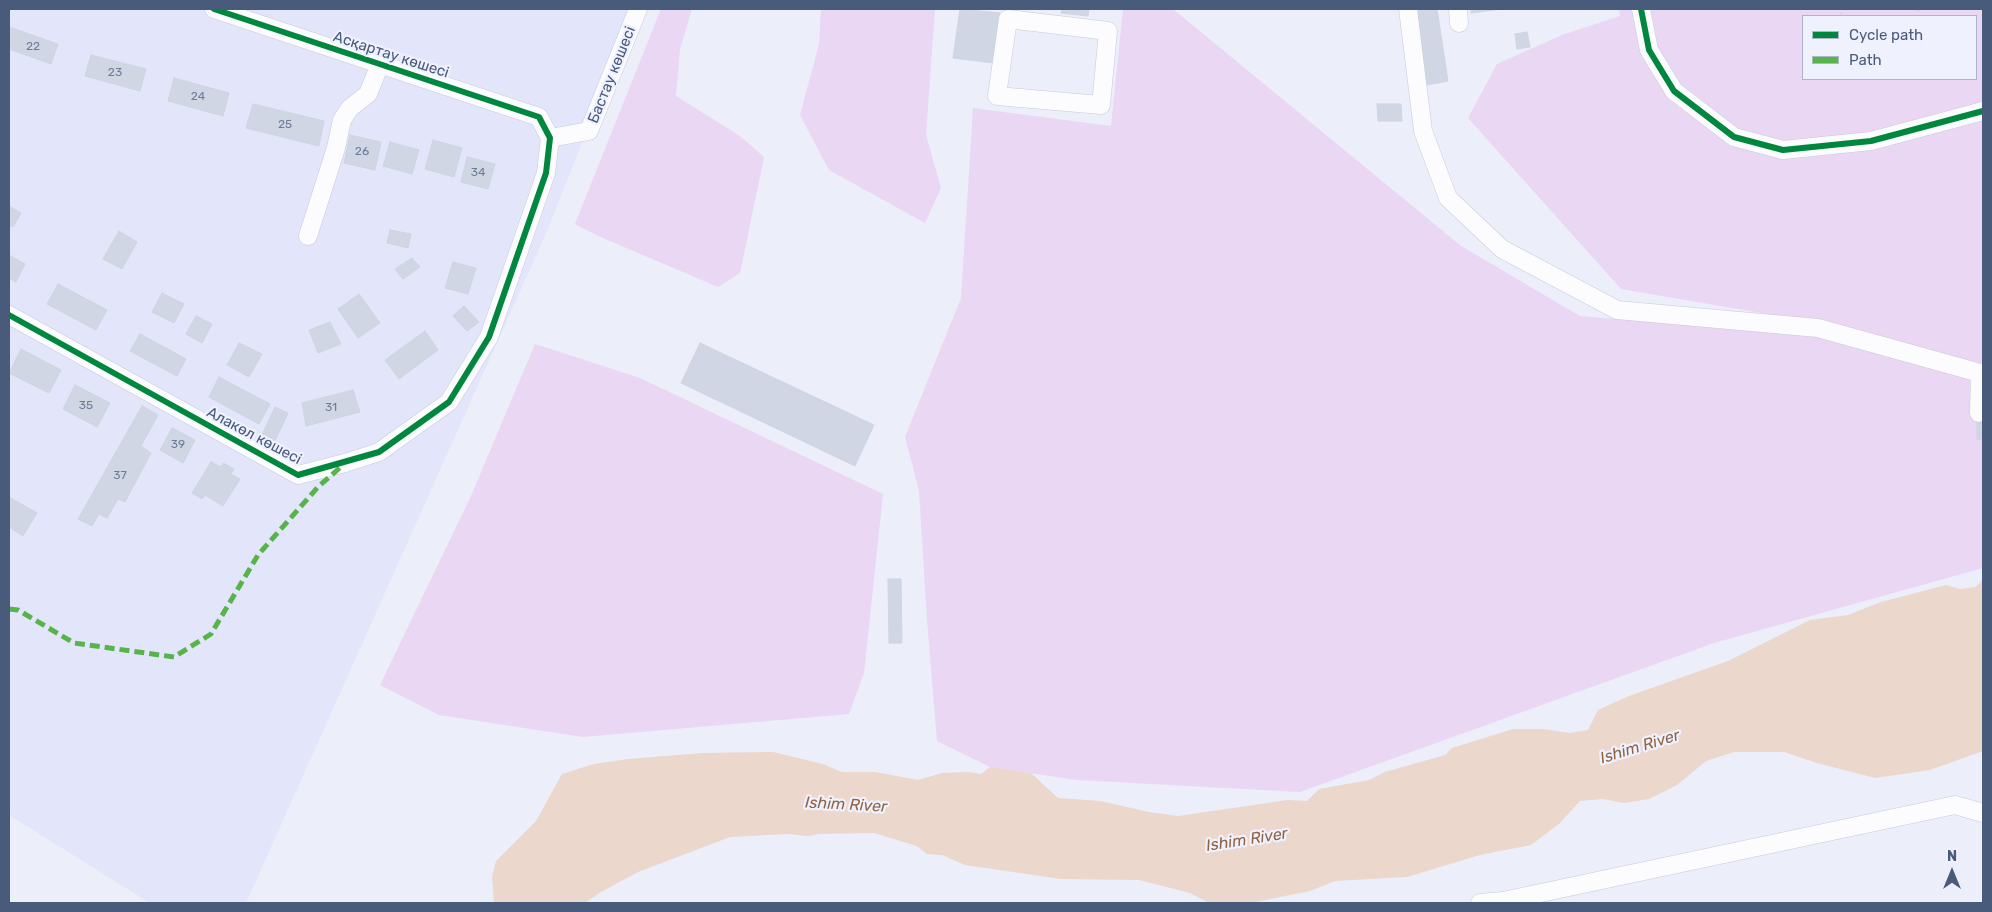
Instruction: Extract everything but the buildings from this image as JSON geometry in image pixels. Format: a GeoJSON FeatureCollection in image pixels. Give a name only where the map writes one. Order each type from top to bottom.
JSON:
{"type":"FeatureCollection","features":[{"type":"Feature","properties":{"kind":"street","name":"Асқартау көшесі"},"geometry":{"type":"LineString","coordinates":[[214,9],[539,117],[550,138]]}},
{"type":"Feature","properties":{"kind":"street","name":"Бастау көшесі"},"geometry":{"type":"LineString","coordinates":[[550,138],[589,131],[638,9]]}},
{"type":"Feature","properties":{"kind":"street"},"geometry":{"type":"LineString","coordinates":[[1408,9],[1423,131],[1448,198],[1502,249],[1617,310],[1818,328],[1980,373],[1979,413]]}},
{"type":"Feature","properties":{"kind":"street"},"geometry":{"type":"LineString","coordinates":[[1641,9],[1649,50],[1674,91],[1734,137],[1783,150],[1871,141],[1983,111]]}},
{"type":"Feature","properties":{"kind":"street"},"geometry":{"type":"LineString","coordinates":[[1040,16],[1108,31],[1101,105],[997,96],[1008,19],[1040,16]]}},
{"type":"Feature","properties":{"kind":"street"},"geometry":{"type":"LineString","coordinates":[[308,236],[336,148],[342,120],[350,108],[368,94],[380,64]]}},
{"type":"Feature","properties":{"kind":"street","name":"Алакөл көшесі"},"geometry":{"type":"LineString","coordinates":[[9,315],[298,475],[379,452],[449,402],[489,337],[546,173],[550,138]]}},
{"type":"Feature","properties":{"kind":"street"},"geometry":{"type":"LineString","coordinates":[[1480,903],[1502,901],[1955,805],[1983,813]]}},
{"type":"Feature","properties":{"kind":"shaded area"},"geometry":{"type":"Polygon","coordinates":[[[9,9],[635,9],[548,229],[246,903],[150,903],[9,815],[9,9]]]}},
{"type":"Feature","properties":{"kind":"shaded area"},"geometry":{"type":"Polygon","coordinates":[[[661,9],[692,9],[680,49],[676,96],[740,136],[764,157],[740,273],[718,287],[596,235],[575,224],[661,9]]]}},
{"type":"Feature","properties":{"kind":"shaded area"},"geometry":{"type":"Polygon","coordinates":[[[821,9],[935,9],[926,135],[941,188],[925,223],[829,170],[800,115],[819,44],[821,9]]]}},
{"type":"Feature","properties":{"kind":"shaded area"},"geometry":{"type":"Polygon","coordinates":[[[1123,9],[1173,9],[1461,246],[1580,316],[1823,336],[1983,378],[1983,568],[1714,643],[1300,792],[1077,780],[990,767],[937,741],[919,490],[905,437],[961,298],[973,108],[1111,126],[1123,9]]]}},
{"type":"Feature","properties":{"kind":"shaded area"},"geometry":{"type":"Polygon","coordinates":[[[1619,9],[1983,9],[1983,367],[1820,323],[1621,289],[1468,118],[1497,64],[1562,35],[1620,16],[1619,9]]]}},
{"type":"Feature","properties":{"kind":"shaded area"},"geometry":{"type":"Polygon","coordinates":[[[535,344],[640,378],[883,494],[864,673],[849,714],[583,737],[439,715],[380,685],[471,496],[535,344]]]}},
{"type":"Feature","properties":{"kind":"water","name":"Ishim River"},"geometry":{"type":"Polygon","coordinates":[[[1983,579],[1983,751],[1930,770],[1875,778],[1817,763],[1784,752],[1734,752],[1706,761],[1677,785],[1649,799],[1624,803],[1603,799],[1580,801],[1560,823],[1531,845],[1480,855],[1407,877],[1335,881],[1310,891],[1250,903],[1209,903],[1190,893],[1139,880],[1061,879],[965,865],[942,855],[927,854],[917,846],[874,833],[730,837],[638,872],[585,903],[494,903],[492,877],[496,861],[536,821],[562,774],[594,764],[628,759],[703,753],[773,752],[823,764],[842,772],[875,772],[918,780],[942,773],[968,772],[981,774],[990,767],[1031,773],[1058,798],[1100,801],[1149,812],[1178,816],[1288,800],[1307,801],[1319,789],[1369,780],[1385,772],[1445,755],[1452,748],[1513,729],[1543,729],[1569,733],[1588,730],[1598,710],[1629,696],[1728,661],[1810,620],[1848,615],[1881,602],[1946,585],[1960,589],[1976,587],[1983,579]]]}},
{"type":"Feature","properties":{"kind":"marked path"},"geometry":{"type":"LineString","coordinates":[[9,609],[18,610],[74,643],[174,657],[211,634],[258,555],[318,487],[343,465]]}},
{"type":"Feature","properties":{"kind":"cycle path"},"geometry":{"type":"LineString","coordinates":[[9,315],[298,475],[379,452],[449,402],[489,337],[546,173],[550,138],[539,117],[214,9]]}},
{"type":"Feature","properties":{"kind":"cycle path"},"geometry":{"type":"LineString","coordinates":[[1641,9],[1649,50],[1674,91],[1734,137],[1783,150],[1871,141],[1983,111]]}}]}
